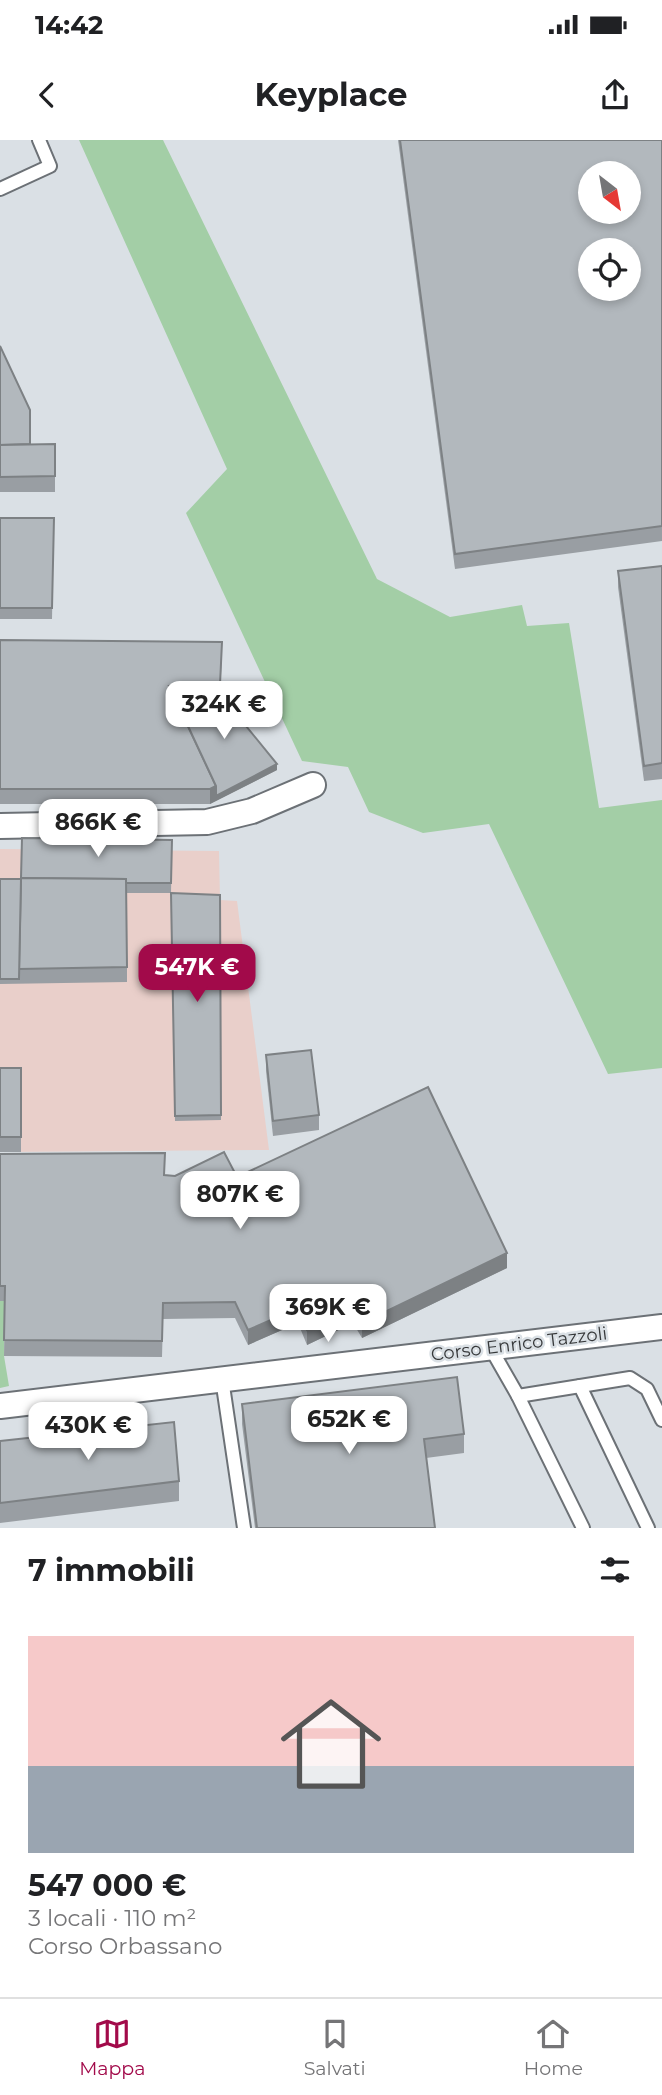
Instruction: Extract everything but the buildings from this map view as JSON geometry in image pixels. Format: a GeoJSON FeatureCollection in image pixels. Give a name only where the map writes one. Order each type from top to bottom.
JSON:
{"type":"FeatureCollection","features":[{"type":"Feature","properties":{"kind":"street"},"geometry":{"type":"LineString","coordinates":[[0,826],[207,822],[252,811],[313,785]]}},
{"type":"Feature","properties":{"kind":"street","name":"Corso Enrico Tazzoli"},"geometry":{"type":"LineString","coordinates":[[0,1406],[662,1327]]}},
{"type":"Feature","properties":{"kind":"lane"},"geometry":{"type":"LineString","coordinates":[[0,189],[50,166],[39,140]]}},
{"type":"Feature","properties":{"kind":"lane"},"geometry":{"type":"LineString","coordinates":[[490,1347],[518,1396],[583,1528]]}},
{"type":"Feature","properties":{"kind":"lane"},"geometry":{"type":"LineString","coordinates":[[518,1396],[630,1378],[647,1389],[662,1420]]}},
{"type":"Feature","properties":{"kind":"lane"},"geometry":{"type":"LineString","coordinates":[[222,1379],[244,1528]]}},
{"type":"Feature","properties":{"kind":"lane"},"geometry":{"type":"LineString","coordinates":[[580,1386],[648,1528]]}},
{"type":"Feature","properties":{"kind":"shaded area"},"geometry":{"type":"Polygon","coordinates":[[[0,849],[219,851],[220,900],[237,901],[269,1150],[0,1152],[0,849]]]}},
{"type":"Feature","properties":{"kind":"green space"},"geometry":{"type":"Polygon","coordinates":[[[79,140],[163,140],[377,579],[450,617],[522,605],[527,626],[569,623],[599,808],[662,800],[662,1068],[608,1074],[489,824],[423,833],[369,812],[348,767],[302,761],[186,513],[227,469],[79,140]]]}},
{"type":"Feature","properties":{"kind":"green space"},"geometry":{"type":"Polygon","coordinates":[[[0,1301],[5,1301],[4,1356],[9,1386],[0,1388],[0,1301]]]}}]}
